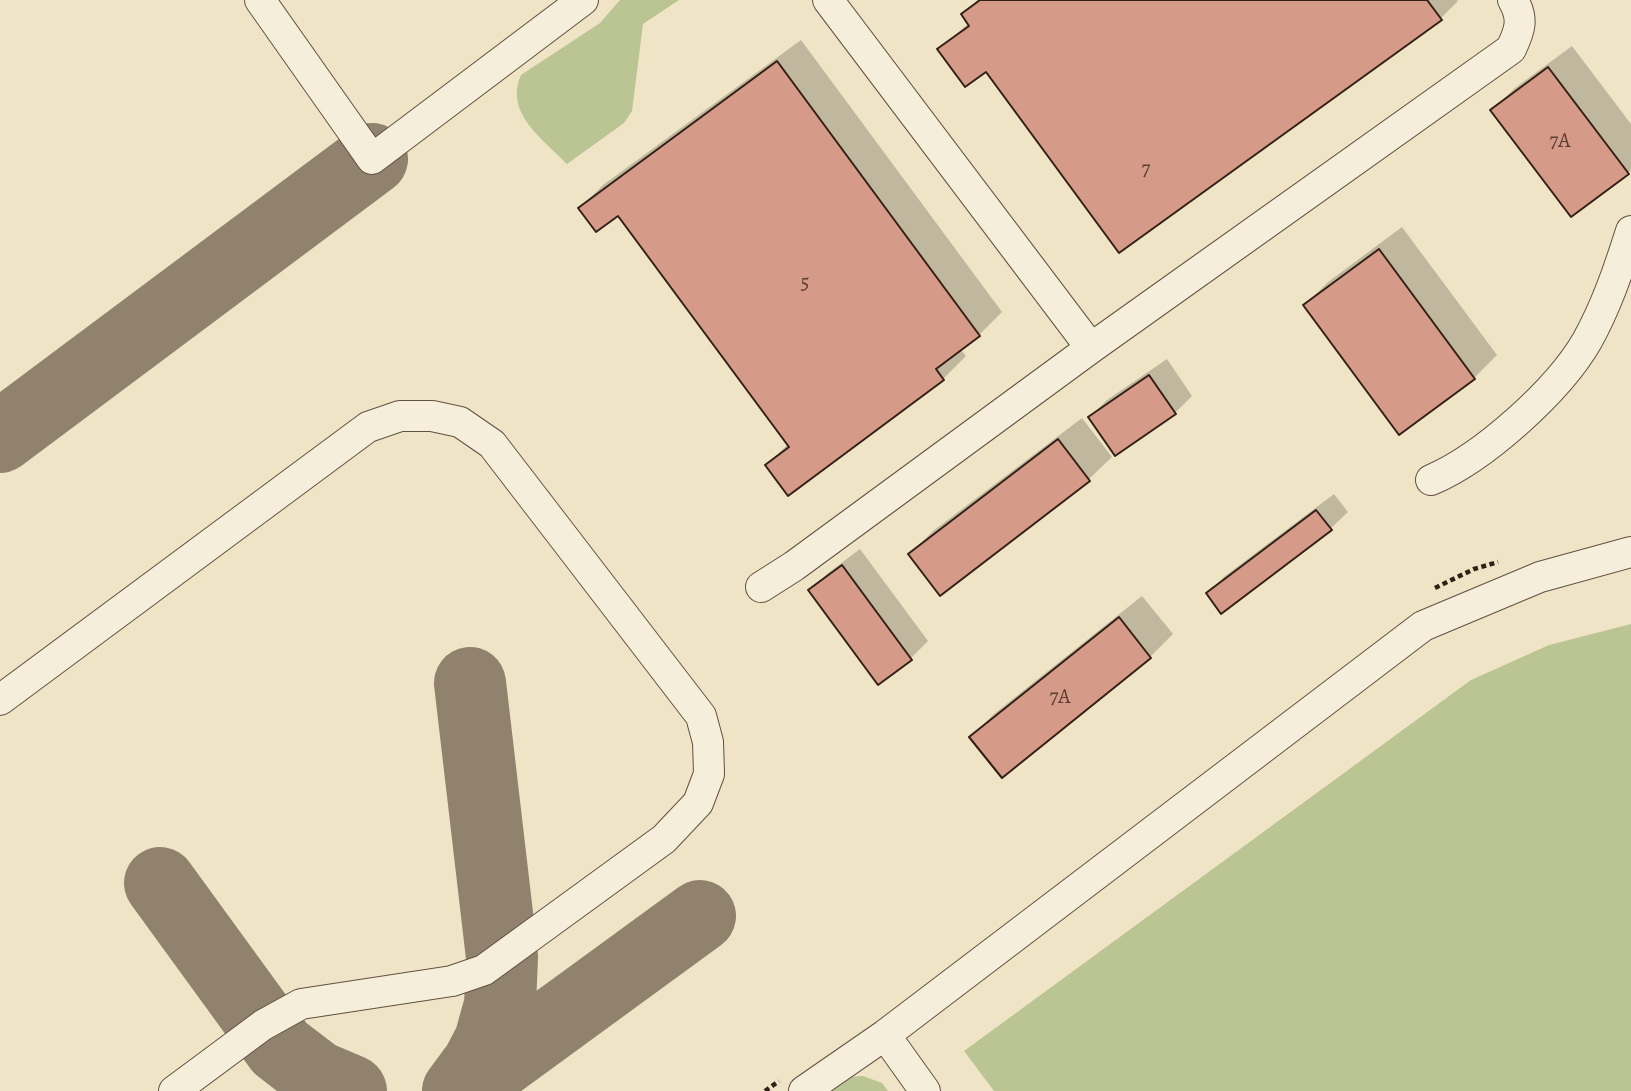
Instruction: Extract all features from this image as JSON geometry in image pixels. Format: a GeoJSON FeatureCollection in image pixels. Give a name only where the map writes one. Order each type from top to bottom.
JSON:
{"type":"FeatureCollection","features":[{"type":"Feature","properties":{"kind":"street"},"geometry":{"type":"LineString","coordinates":[[260,0],[372,159],[583,0]]}},
{"type":"Feature","properties":{"kind":"street"},"geometry":{"type":"LineString","coordinates":[[828,0],[1091,348]]}},
{"type":"Feature","properties":{"kind":"street"},"geometry":{"type":"LineString","coordinates":[[761,587],[794,566],[1091,348],[1511,49],[1520,23],[1519,11],[1513,0]]}},
{"type":"Feature","properties":{"kind":"street"},"geometry":{"type":"LineString","coordinates":[[1431,480],[1476,456],[1531,407],[1563,373],[1586,343],[1600,315],[1631,231]]}},
{"type":"Feature","properties":{"kind":"street"},"geometry":{"type":"LineString","coordinates":[[0,700],[368,427],[400,416],[432,416],[460,422],[492,444],[701,716],[708,742],[709,774],[698,803],[664,839],[484,970],[452,981],[301,1004],[263,1025],[174,1091]]}},
{"type":"Feature","properties":{"kind":"street"},"geometry":{"type":"LineString","coordinates":[[804,1091],[886,1035],[1423,625],[1540,577],[1631,552]]}},
{"type":"Feature","properties":{"kind":"street"},"geometry":{"type":"LineString","coordinates":[[886,1035],[925,1091]]}},
{"type":"Feature","properties":{"kind":"green space"},"geometry":{"type":"Polygon","coordinates":[[[620,0],[679,0],[643,24],[632,111],[624,123],[567,164],[537,135],[522,113],[517,89],[521,75],[600,23],[620,0]]]}},
{"type":"Feature","properties":{"kind":"green space"},"geometry":{"type":"Polygon","coordinates":[[[1631,624],[1631,1091],[994,1091],[964,1051],[1471,680],[1549,645],[1631,624]]]}},
{"type":"Feature","properties":{"kind":"green space"},"geometry":{"type":"Polygon","coordinates":[[[863,1076],[882,1083],[888,1091],[824,1091],[842,1077],[863,1076]]]}},
{"type":"Feature","properties":{"kind":"building"},"geometry":{"type":"Polygon","coordinates":[[[980,0],[1427,0],[1442,20],[1119,253],[986,72],[965,87],[937,49],[969,26],[961,14],[980,0]]]}},
{"type":"Feature","properties":{"kind":"building"},"geometry":{"type":"Polygon","coordinates":[[[777,61],[980,336],[936,369],[944,380],[788,496],[765,465],[789,447],[618,216],[596,232],[578,208],[777,61]]]}},
{"type":"Feature","properties":{"kind":"building"},"geometry":{"type":"Polygon","coordinates":[[[1548,67],[1629,174],[1571,217],[1490,110],[1548,67]]]}},
{"type":"Feature","properties":{"kind":"building"},"geometry":{"type":"Polygon","coordinates":[[[1379,249],[1475,379],[1399,435],[1303,305],[1379,249]]]}},
{"type":"Feature","properties":{"kind":"building"},"geometry":{"type":"Polygon","coordinates":[[[1149,375],[1176,414],[1115,456],[1088,417],[1149,375]]]}},
{"type":"Feature","properties":{"kind":"building"},"geometry":{"type":"Polygon","coordinates":[[[1058,439],[1090,481],[940,596],[908,554],[1058,439]]]}},
{"type":"Feature","properties":{"kind":"building"},"geometry":{"type":"Polygon","coordinates":[[[1316,510],[1332,530],[1221,614],[1206,593],[1316,510]]]}},
{"type":"Feature","properties":{"kind":"building"},"geometry":{"type":"Polygon","coordinates":[[[842,565],[912,660],[878,685],[808,590],[842,565]]]}},
{"type":"Feature","properties":{"kind":"building"},"geometry":{"type":"Polygon","coordinates":[[[1119,617],[1151,658],[1002,778],[969,737],[1119,617]]]}},
{"type":"Feature","properties":{"kind":"taxiway"},"geometry":{"type":"LineString","coordinates":[[0,437],[372,159]]}},
{"type":"Feature","properties":{"kind":"taxiway"},"geometry":{"type":"LineString","coordinates":[[458,1091],[478,1064],[490,1041],[500,1005],[502,957],[470,683]]}},
{"type":"Feature","properties":{"kind":"taxiway"},"geometry":{"type":"LineString","coordinates":[[160,883],[280,1048],[318,1077],[351,1091]]}},
{"type":"Feature","properties":{"kind":"taxiway"},"geometry":{"type":"LineString","coordinates":[[467,1086],[700,916]]}}]}
